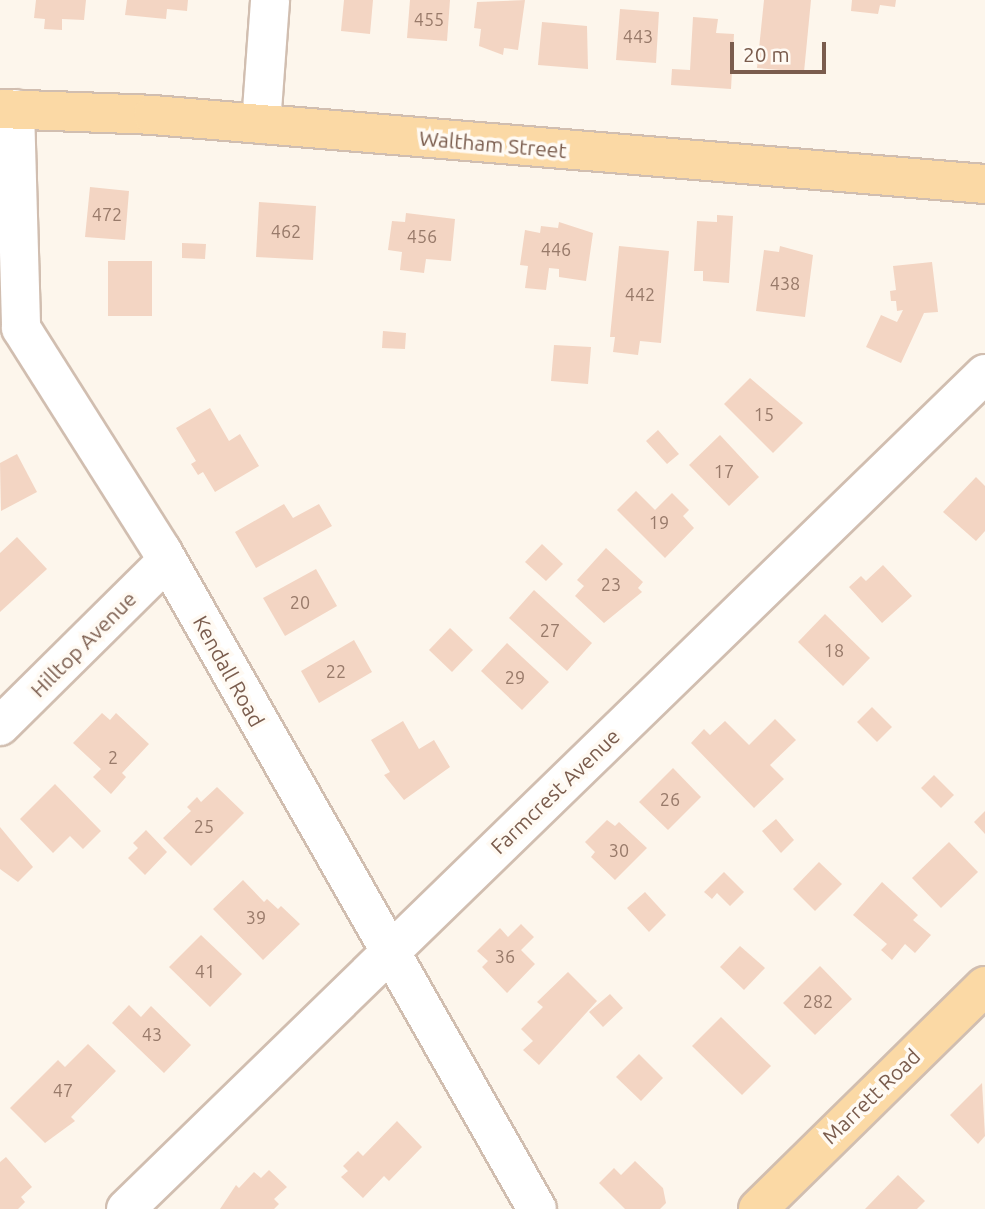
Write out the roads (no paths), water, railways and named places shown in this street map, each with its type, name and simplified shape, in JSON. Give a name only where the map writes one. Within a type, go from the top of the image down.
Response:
[{"type":"main road","name":"Waltham Street","points":[[8,109],[261,124],[985,184]]},
{"type":"main road","name":"Marrett Road","points":[[758,1209],[985,986]]},
{"type":"street","points":[[261,124],[270,0]]},
{"type":"street","name":"Kendall Road","points":[[8,109],[21,328],[167,561],[388,953],[537,1209]]},
{"type":"street","name":"Farmcrest Avenue","points":[[126,1209],[985,373]]},
{"type":"street","name":"Hilltop Avenue","points":[[0,726],[167,561]]}]
